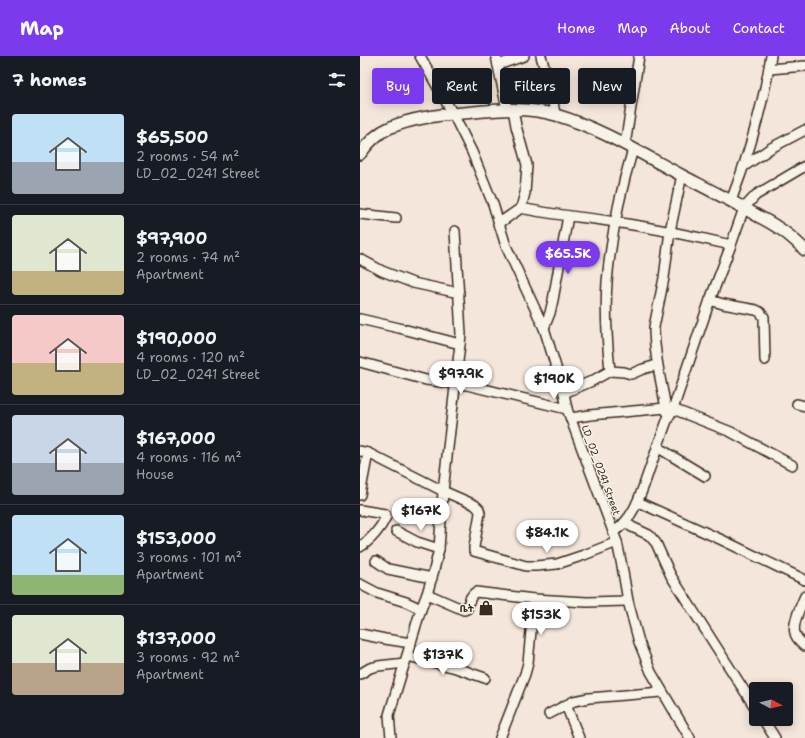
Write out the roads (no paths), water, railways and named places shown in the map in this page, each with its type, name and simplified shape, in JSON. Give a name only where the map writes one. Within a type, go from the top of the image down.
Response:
[{"type":"main road","points":[[360,154],[369,142],[388,128],[419,119],[453,114],[510,109],[530,110],[555,115],[585,125],[731,201],[778,227],[804,248]]},
{"type":"street","name":"LD_02_0241 Street","points":[[420,56],[453,114],[472,152],[493,204],[498,224],[509,253],[544,328],[564,393],[567,409],[617,542],[628,601],[639,642],[650,672],[690,738]]},
{"type":"street","points":[[498,224],[521,208],[528,164],[510,109],[497,60],[524,56]]},
{"type":"street","points":[[541,56],[552,94],[555,115]]},
{"type":"street","points":[[610,371],[607,326],[607,281],[615,222],[624,181],[629,147],[639,56]]},
{"type":"street","points":[[731,201],[759,115],[771,56]]},
{"type":"street","points":[[769,69],[805,66]]},
{"type":"street","points":[[743,168],[771,148],[805,130]]},
{"type":"street","points":[[613,532],[619,529],[625,522],[638,502],[668,418],[670,408],[744,208],[756,195],[805,166]]},
{"type":"street","points":[[670,408],[658,365],[654,327],[664,278],[670,231],[682,175]]},
{"type":"street","points":[[521,208],[543,213],[670,231],[731,245]]},
{"type":"street","points":[[360,214],[396,218]]},
{"type":"street","points":[[544,328],[553,300],[568,216]]},
{"type":"street","points":[[391,738],[389,715],[432,578],[439,549],[443,491],[461,334],[455,231]]},
{"type":"street","points":[[360,259],[382,271],[413,283],[459,293]]},
{"type":"street","points":[[710,300],[760,312],[764,317],[765,360]]},
{"type":"street","points":[[360,319],[460,344]]},
{"type":"street","points":[[360,362],[426,380],[467,385],[567,409]]},
{"type":"street","points":[[564,393],[592,381],[610,371],[631,374],[642,369],[658,365]]},
{"type":"street","points":[[571,418],[670,408],[731,432],[792,465]]},
{"type":"street","points":[[658,447],[705,476]]},
{"type":"street","points":[[360,495],[364,452],[443,491],[475,504],[480,513],[474,551],[526,566],[536,566],[557,564],[617,542]]},
{"type":"street","points":[[638,502],[805,580]]},
{"type":"street","points":[[360,510],[385,514],[386,517],[378,530],[360,547]]},
{"type":"street","points":[[625,522],[649,535],[656,543],[671,576],[749,698]]},
{"type":"street","points":[[396,531],[417,542],[439,549]]},
{"type":"street","points":[[376,561],[388,569],[432,578]]},
{"type":"street","points":[[360,584],[377,593],[406,602],[422,609]]},
{"type":"street","points":[[427,594],[464,610],[467,609],[473,593],[476,592],[534,599],[587,602],[628,601]]},
{"type":"street","points":[[805,596],[795,624],[794,632],[796,638],[805,646]]},
{"type":"street","points":[[500,738],[528,663],[534,599]]},
{"type":"street","points":[[360,634],[411,643]]},
{"type":"street","points":[[360,674],[370,668],[406,659],[456,668],[485,678]]},
{"type":"street","points":[[549,714],[574,701],[589,698],[662,692]]},
{"type":"street","points":[[566,705],[579,738]]},
{"type":"street","points":[[767,726],[775,738]]},
{"type":"place","name":"ቤት","points":[[486,608]]}]
